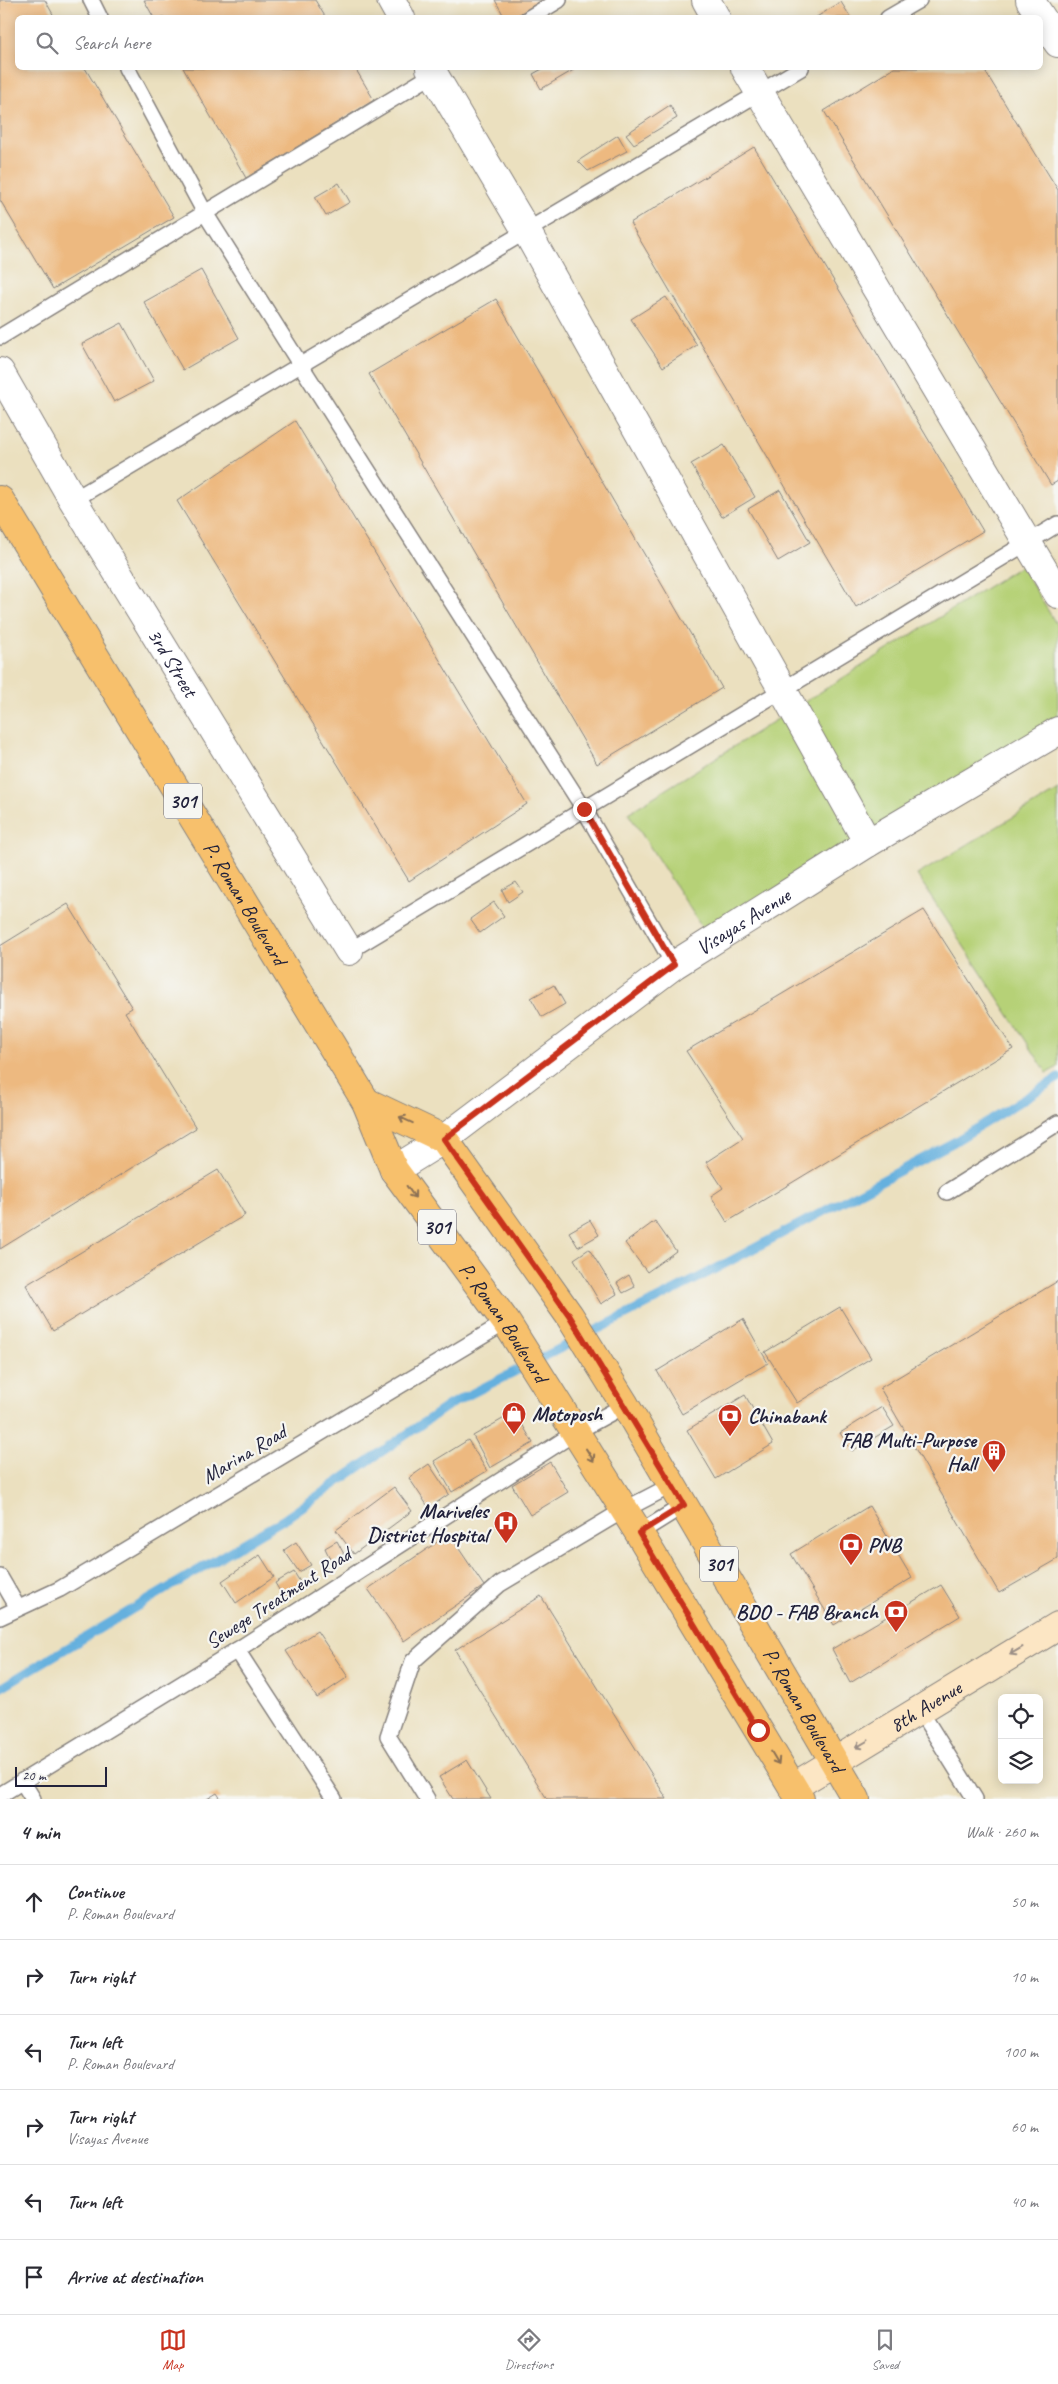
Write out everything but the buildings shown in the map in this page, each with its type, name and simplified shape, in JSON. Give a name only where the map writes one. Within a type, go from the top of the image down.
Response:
[{"type":"main road","name":"P. Roman Boulevard","points":[[0,500],[366,1102],[394,1170],[506,1322],[519,1346],[576,1432],[639,1533],[796,1793]]},
{"type":"main road","name":"P. Roman Boulevard","points":[[366,1102],[444,1139],[569,1315],[625,1405],[856,1799]]},
{"type":"street","points":[[391,0],[399,15]]},
{"type":"street","points":[[706,0],[714,15]]},
{"type":"street","points":[[1030,0],[1040,15]]},
{"type":"street","points":[[1043,20],[1058,44]]},
{"type":"street","points":[[436,70],[868,843]]},
{"type":"street","points":[[746,70],[1058,594]]},
{"type":"street","name":"3rd Street","points":[[2,379],[73,500],[349,950]]},
{"type":"street","name":"Visayas Avenue","points":[[394,1170],[444,1139],[674,965],[868,843],[1058,731]]},
{"type":"street","name":"8th Avenue","points":[[796,1793],[834,1760],[1058,1626]]},
{"type":"lane","points":[[91,0],[98,15]]},
{"type":"lane","points":[[534,15],[559,0]]},
{"type":"lane","points":[[893,15],[919,0]]},
{"type":"lane","points":[[128,70],[205,212],[584,809],[674,965]]},
{"type":"lane","points":[[0,337],[436,70]]},
{"type":"lane","points":[[73,500],[300,364],[527,232],[759,91],[797,70]]},
{"type":"lane","points":[[349,950],[1058,524]]},
{"type":"lane","points":[[947,1192],[1058,1123]]},
{"type":"lane","name":"Marina Road","points":[[0,1617],[60,1589],[506,1322]]},
{"type":"lane","name":"Sewege Treatment Road","points":[[0,1795],[237,1650],[576,1432],[625,1405]]},
{"type":"lane","points":[[427,1799],[388,1736],[413,1660],[500,1584],[624,1510],[678,1495]]},
{"type":"lane","points":[[639,1533],[678,1495]]},
{"type":"lane","points":[[0,1578],[18,1608]]},
{"type":"lane","points":[[237,1650],[334,1799]]},
{"type":"lane","points":[[919,1709],[975,1799]]},
{"type":"lane","points":[[22,1781],[33,1799]]},
{"type":"green space","points":[[1021,566],[1058,627],[1058,718],[706,933],[628,813]]},
{"type":"green space","points":[[1058,790],[1058,1067],[1047,1073],[917,875]]},
{"type":"waterway","points":[[0,1688],[286,1518],[449,1405],[687,1284],[954,1142],[1058,1078]]},
{"type":"place","name":"Motoposh","points":[[514,1435]]},
{"type":"place","name":"Chinabank","points":[[730,1437]]},
{"type":"place","name":"FAB Multi-Purpose Hall","points":[[994,1473]]},
{"type":"place","name":"Mariveles District Hospital","points":[[506,1544]]},
{"type":"place","name":"PNB","points":[[851,1566]]},
{"type":"place","name":"BDO - FAB Branch","points":[[896,1633]]},
{"type":"route","points":[[584,809],[674,965],[444,1139],[569,1315],[684,1505],[639,1533],[758,1730]]}]
